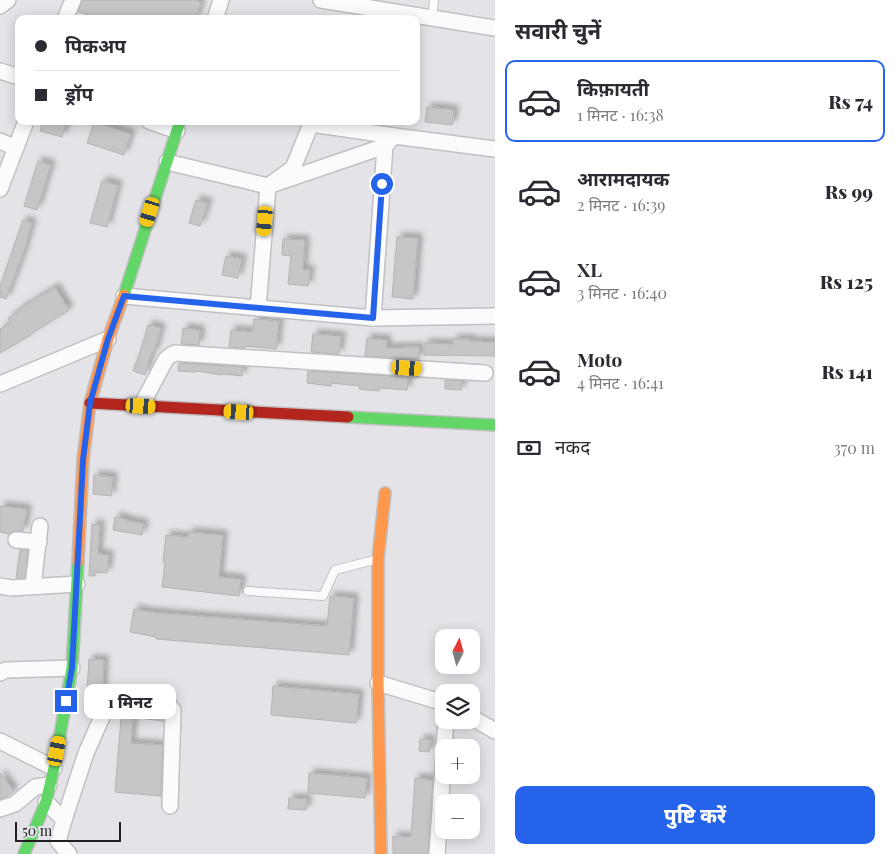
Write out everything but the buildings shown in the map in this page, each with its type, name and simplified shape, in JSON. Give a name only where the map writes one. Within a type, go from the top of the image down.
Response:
[{"type":"street","points":[[0,6],[8,0]]},
{"type":"street","points":[[67,15],[73,0]]},
{"type":"street","points":[[216,15],[221,0]]},
{"type":"street","points":[[321,0],[414,15]]},
{"type":"street","points":[[420,16],[495,28]]},
{"type":"street","points":[[0,71],[15,77]]},
{"type":"street","points":[[0,189],[25,125]]},
{"type":"street","points":[[258,308],[268,186],[293,168],[310,125]]},
{"type":"street","points":[[315,125],[390,141],[495,149]]},
{"type":"street","points":[[24,854],[46,802],[72,668],[83,460],[90,403],[108,339],[124,296],[178,126]]},
{"type":"street","points":[[0,141],[16,148]]},
{"type":"street","points":[[166,162],[268,186],[390,141]]},
{"type":"street","points":[[373,318],[390,141]]},
{"type":"street","points":[[124,296],[373,318],[495,316]]},
{"type":"street","points":[[0,384],[108,339]]},
{"type":"street","points":[[141,406],[166,359],[175,353],[485,373]]},
{"type":"street","points":[[90,403],[495,426]]},
{"type":"street","points":[[381,854],[378,559],[385,493]]},
{"type":"street","points":[[33,586],[40,526]]},
{"type":"street","points":[[16,540],[39,542]]},
{"type":"street","points":[[0,586],[11,588],[77,584]]},
{"type":"street","points":[[0,673],[6,670],[72,668]]},
{"type":"street","points":[[378,682],[435,700]]},
{"type":"street","points":[[69,854],[58,841],[64,820],[86,754],[106,708],[113,702],[158,701],[168,704],[173,710],[170,806]]},
{"type":"street","points":[[480,722],[495,731]]},
{"type":"street","points":[[0,741],[54,768]]},
{"type":"street","points":[[436,854],[442,784]]},
{"type":"street","points":[[0,809],[15,804],[35,787],[49,785]]},
{"type":"street","points":[[46,802],[64,820]]},
{"type":"lane","points":[[432,18],[434,0]]},
{"type":"lane","points":[[248,591],[323,596],[335,570],[378,559]]},
{"type":"traffic: fast","points":[[124,295],[179,125]]},
{"type":"traffic: fast","points":[[348,417],[495,425]]},
{"type":"traffic: fast","points":[[24,854],[46,802],[54,768],[72,668],[78,562]]},
{"type":"traffic: slow","points":[[78,562],[83,460],[90,403],[108,339],[124,295]]},
{"type":"traffic: slow","points":[[381,854],[378,559],[385,493]]},
{"type":"traffic: jam","points":[[90,403],[348,417]]},
{"type":"route","points":[[66,701],[72,668],[83,460],[90,403],[108,339],[124,296],[373,318],[382,184]]}]
